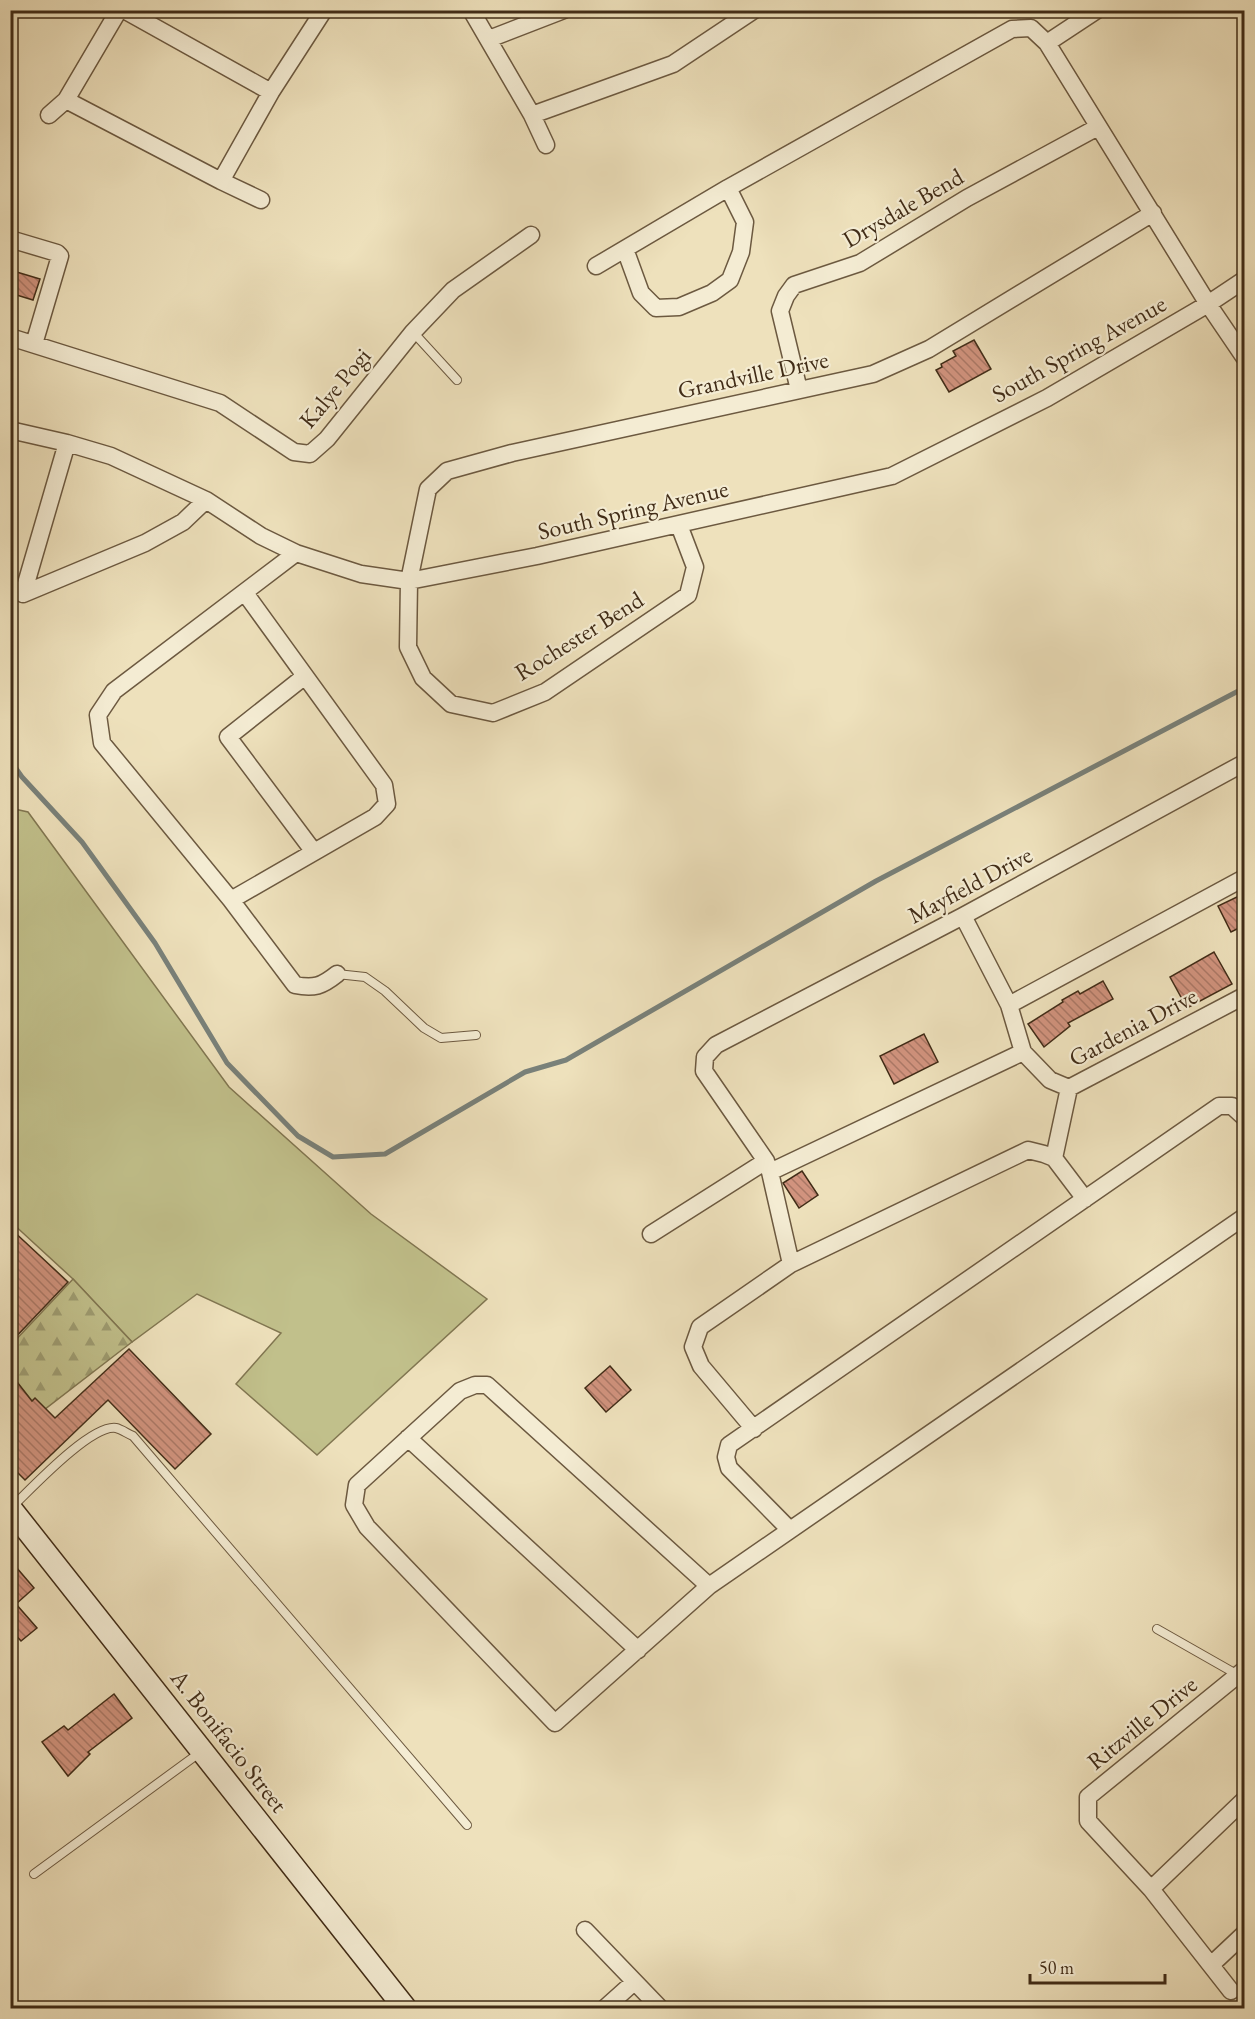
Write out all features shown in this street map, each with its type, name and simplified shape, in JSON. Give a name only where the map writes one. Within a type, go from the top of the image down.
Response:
[{"type":"main road","name":"A. Bonifacio Street","points":[[11,1508],[405,2008]]},
{"type":"street","points":[[49,115],[66,100],[121,10],[271,93]]},
{"type":"street","points":[[221,181],[271,93],[324,10]]},
{"type":"street","points":[[471,10],[532,115],[546,145]]},
{"type":"street","points":[[489,39],[564,10]]},
{"type":"street","points":[[532,115],[673,64],[754,10]]},
{"type":"street","points":[[1047,43],[1091,12]]},
{"type":"street","points":[[596,266],[728,188],[1012,29],[1031,28],[1047,43],[1208,304],[1245,357]]},
{"type":"street","points":[[66,100],[261,200]]},
{"type":"street","name":"Drysdale Bend","points":[[799,390],[780,311],[786,296],[794,285],[860,263],[967,198],[1098,127]]},
{"type":"street","points":[[625,249],[641,293],[656,308],[679,307],[712,293],[730,280],[741,252],[745,222],[728,188]]},
{"type":"street","name":"Grandville Drive","points":[[409,581],[428,489],[447,471],[512,453],[873,374],[929,349],[1153,213]]},
{"type":"street","name":"Kalye Pogi","points":[[10,337],[220,403],[294,452],[310,454],[327,439],[412,332],[453,290],[531,235]]},
{"type":"street","points":[[10,239],[57,253],[60,256],[34,344]]},
{"type":"street","name":"South Spring Avenue","points":[[10,430],[111,456],[206,500],[261,536],[297,553],[361,574],[409,581],[537,556],[892,476],[1047,398],[1245,280]]},
{"type":"street","points":[[67,443],[24,594],[145,543],[183,522],[206,500]]},
{"type":"street","name":"Rochester Bend","points":[[409,581],[408,647],[423,678],[451,704],[493,713],[545,692],[688,595],[695,567],[678,525]]},
{"type":"street","points":[[297,553],[114,691],[98,715],[102,743],[231,900],[295,985],[310,988],[326,983],[338,974]]},
{"type":"street","points":[[231,900],[375,818],[387,804],[384,785],[245,593]]},
{"type":"street","points":[[304,676],[228,737],[314,852]]},
{"type":"street","name":"Mayfield Drive","points":[[768,1167],[704,1071],[705,1057],[716,1045],[963,916],[1245,764]]},
{"type":"street","points":[[1009,1005],[1245,878]]},
{"type":"street","name":"Gardenia Drive","points":[[963,916],[1009,1005],[1023,1052],[1050,1080],[1070,1088],[1245,996]]},
{"type":"street","points":[[651,1234],[768,1167],[1023,1052]]},
{"type":"street","points":[[1054,1158],[1070,1088]]},
{"type":"street","points":[[790,1530],[729,1468],[726,1457],[729,1445],[1220,1106],[1232,1106],[1245,1117]]},
{"type":"street","points":[[754,1429],[701,1366],[693,1347],[700,1328],[791,1264],[1028,1150],[1054,1158],[1085,1199]]},
{"type":"street","points":[[768,1167],[791,1264]]},
{"type":"street","points":[[709,1586],[488,1385],[475,1385],[460,1391],[357,1485],[354,1505],[367,1527],[555,1723],[709,1586],[1245,1217]]},
{"type":"street","points":[[408,1438],[639,1650]]},
{"type":"street","name":"Ritzville Drive","points":[[1151,1889],[1088,1821],[1088,1797],[1242,1673]]},
{"type":"street","points":[[1231,1991],[1151,1889],[1245,1800]]},
{"type":"street","points":[[585,1930],[660,2008]]},
{"type":"street","points":[[1211,1965],[1245,1934]]},
{"type":"street","points":[[604,2008],[634,1982]]},
{"type":"lane","points":[[412,332],[457,380]]},
{"type":"lane","points":[[338,974],[365,977],[385,991],[424,1028],[441,1038],[476,1035]]},
{"type":"lane","points":[[11,1508],[81,1443],[97,1432],[115,1428],[133,1436],[467,1825]]},
{"type":"lane","points":[[1157,1629],[1242,1673]]},
{"type":"lane","points":[[34,1874],[202,1751]]},
{"type":"green space","points":[[10,808],[28,812],[229,1087],[371,1214],[487,1299],[317,1455],[236,1384],[281,1333],[197,1294],[132,1342],[73,1279],[11,1222]]},
{"type":"green space","points":[[73,1279],[132,1342],[36,1416],[11,1371],[10,1346]]},
{"type":"building","points":[[10,270],[40,279],[33,300],[10,293]]},
{"type":"building","points":[[974,340],[991,369],[949,392],[936,370],[942,367],[941,364],[956,356],[953,351]]},
{"type":"building","points":[[1239,896],[1245,907],[1245,925],[1231,932],[1218,906]]},
{"type":"building","points":[[1214,952],[1232,984],[1187,1008],[1170,977]]},
{"type":"building","points":[[1103,981],[1113,999],[1068,1023],[1070,1026],[1044,1047],[1028,1024],[1063,1002],[1062,1000],[1078,991],[1080,994]]},
{"type":"building","points":[[924,1034],[938,1062],[894,1084],[880,1056]]},
{"type":"building","points":[[802,1171],[818,1195],[799,1208],[783,1183]]},
{"type":"building","points":[[10,1228],[68,1282],[10,1343]]},
{"type":"building","points":[[129,1349],[211,1434],[175,1469],[108,1400],[25,1480],[10,1465],[10,1373],[32,1401],[35,1398],[55,1418]]},
{"type":"building","points":[[610,1366],[631,1390],[606,1412],[585,1388]]},
{"type":"building","points":[[10,1560],[34,1588],[16,1604],[37,1628],[21,1641],[10,1629]]},
{"type":"building","points":[[114,1694],[132,1718],[88,1752],[90,1754],[68,1776],[42,1742],[64,1726],[68,1730]]},
{"type":"waterway","points":[[10,760],[22,777],[82,842],[155,943],[227,1063],[298,1136],[333,1157],[385,1154],[525,1072],[566,1060],[876,881],[1244,688]]}]
